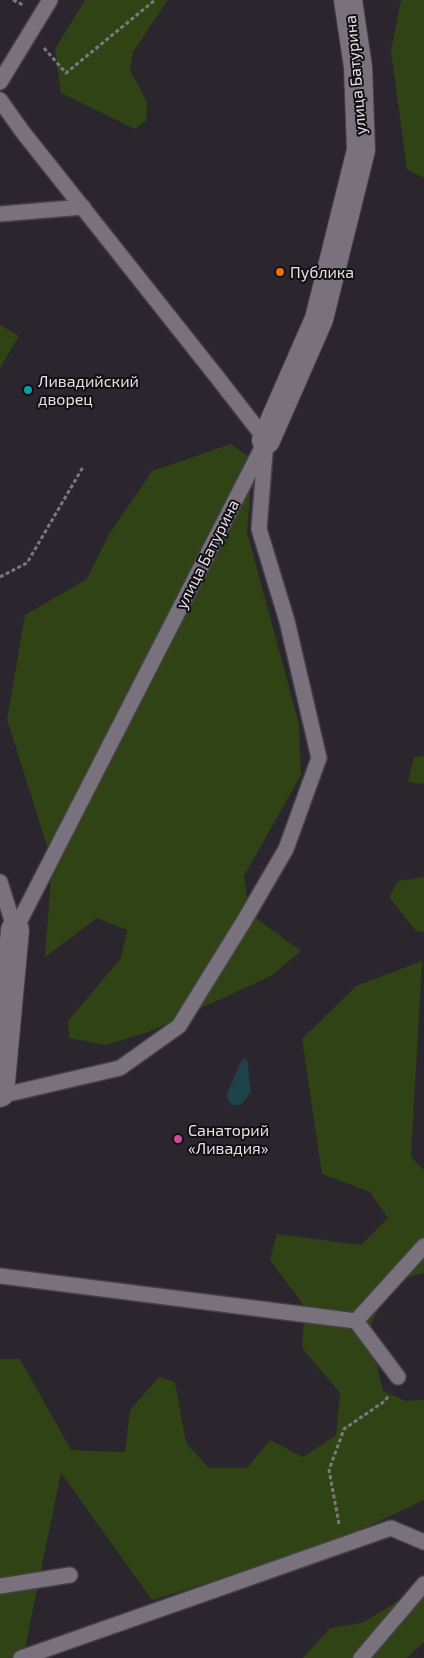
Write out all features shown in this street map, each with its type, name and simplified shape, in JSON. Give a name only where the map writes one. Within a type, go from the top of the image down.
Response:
[{"type":"street","name":"улица Батурина","points":[[266,440],[319,319],[361,150],[358,67],[348,0]]},
{"type":"street","name":"улица Батурина","points":[[0,1094],[8,932]]},
{"type":"lane","points":[[0,82],[50,0]]},
{"type":"lane","points":[[0,100],[22,131],[266,440],[259,529],[287,621],[319,758],[286,849],[179,1026],[120,1068],[0,1094]]},
{"type":"lane","points":[[0,214],[83,207]]},
{"type":"lane","name":"улица Батурина","points":[[8,932],[266,440]]},
{"type":"lane","points":[[0,882],[8,932]]},
{"type":"lane","points":[[356,1321],[424,1246]]},
{"type":"lane","points":[[0,1276],[356,1321],[398,1377]]},
{"type":"lane","points":[[21,1658],[391,1528],[424,1542]]},
{"type":"lane","points":[[0,1586],[70,1575]]},
{"type":"lane","points":[[361,1658],[424,1584]]},
{"type":"path","points":[[44,48],[66,73],[155,0]]},
{"type":"path","points":[[0,577],[27,563],[84,466]]},
{"type":"path","points":[[343,1545],[329,1470],[344,1429],[385,1402],[398,1377]]},
{"type":"green space","points":[[85,0],[168,0],[133,52],[130,70],[147,102],[146,121],[135,129],[61,93],[55,49]]},
{"type":"green space","points":[[401,0],[424,0],[424,178],[407,169],[391,51]]},
{"type":"green space","points":[[0,325],[19,336],[0,368]]},
{"type":"green space","points":[[231,444],[253,460],[247,532],[299,724],[301,775],[244,876],[249,913],[301,951],[271,976],[151,1031],[106,1045],[69,1038],[68,1021],[121,958],[127,930],[97,918],[45,957],[52,862],[7,719],[25,615],[87,579],[108,536],[152,471]]},
{"type":"green space","points":[[424,756],[424,784],[408,782],[414,757]]},
{"type":"green space","points":[[424,877],[424,932],[416,931],[389,897],[398,881]]},
{"type":"green space","points":[[422,961],[411,1157],[424,1170],[424,1273],[404,1278],[379,1306],[369,1331],[383,1391],[406,1401],[424,1400],[424,1500],[367,1527],[310,1550],[152,1600],[61,1473],[23,1658],[0,1658],[0,1359],[20,1359],[71,1450],[125,1452],[130,1410],[159,1377],[175,1382],[186,1443],[209,1468],[247,1468],[270,1440],[303,1457],[336,1435],[340,1393],[302,1348],[305,1307],[270,1260],[277,1234],[361,1245],[388,1218],[370,1192],[322,1174],[302,1039],[356,986]]},
{"type":"green space","points":[[424,1585],[424,1642],[407,1658],[303,1658],[330,1628],[362,1623]]},
{"type":"water","points":[[242,1059],[247,1059],[251,1092],[241,1105],[232,1105],[226,1096]]},
{"type":"place","name":"Публика","points":[[280,272]]},
{"type":"place","name":"Ливадийский дворец","points":[[28,390]]},
{"type":"place","name":"Санаторий «Ливадия»","points":[[178,1139]]}]
